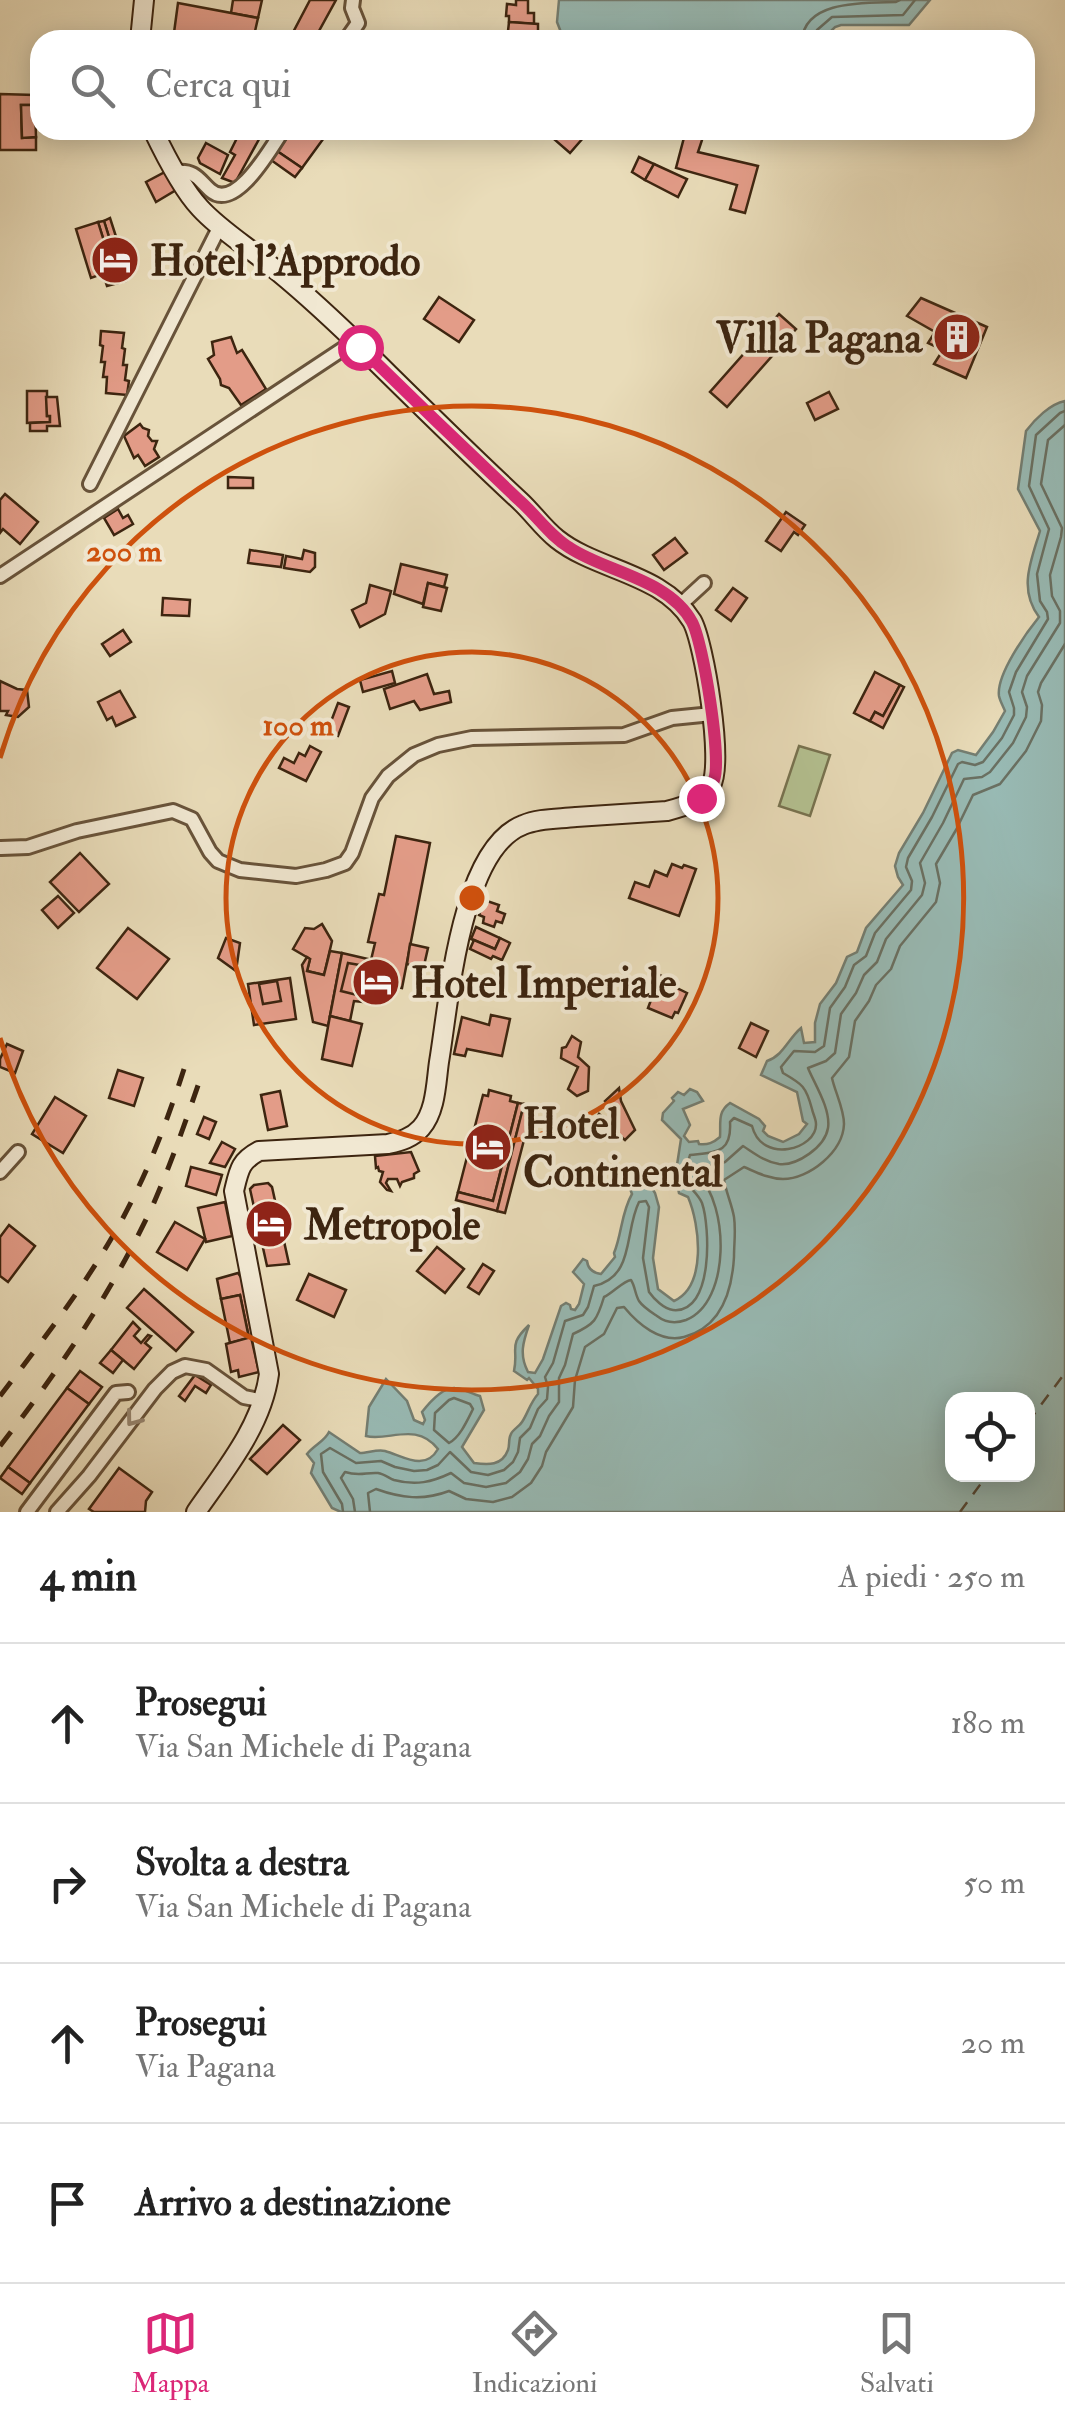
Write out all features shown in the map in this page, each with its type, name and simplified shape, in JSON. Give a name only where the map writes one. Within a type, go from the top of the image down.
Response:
[{"type":"main road","points":[[141,30],[144,0]]},
{"type":"main road","points":[[158,140],[200,208],[276,269],[355,341],[527,507],[552,536],[587,558],[627,572],[671,597],[692,622],[716,745],[714,781],[701,798],[684,807],[520,825],[488,857],[469,897],[432,1106],[421,1128],[408,1139],[388,1144],[259,1151],[246,1158],[234,1190],[269,1374],[264,1400],[234,1457],[196,1512]]},
{"type":"street","points":[[353,0],[358,23],[353,30]]},
{"type":"street","points":[[177,172],[196,174],[214,195],[225,197],[247,180],[276,140]]},
{"type":"street","points":[[90,484],[220,226]]},
{"type":"street","points":[[0,576],[355,341]]},
{"type":"street","points":[[679,606],[704,583]]},
{"type":"street","points":[[2,848],[28,847],[77,831],[173,810],[192,819],[210,852],[233,868],[296,876],[311,874],[344,863],[372,798],[388,776],[414,755],[438,745],[472,738],[624,735],[672,718],[712,714]]},
{"type":"street","points":[[0,1172],[18,1152]]},
{"type":"street","points":[[57,1512],[172,1372],[185,1366],[206,1370],[244,1397],[264,1400]]},
{"type":"street","points":[[27,1512],[116,1393],[128,1392]]},
{"type":"green space","points":[[799,746],[830,755],[810,816],[779,806]]},
{"type":"water","points":[[559,0],[930,0],[909,25],[841,25],[832,30],[560,30]]},
{"type":"water","points":[[1065,401],[1065,1512],[341,1512],[332,1508],[311,1473],[314,1463],[307,1454],[329,1432],[360,1453],[382,1451],[420,1461],[433,1456],[438,1449],[421,1436],[411,1434],[366,1436],[369,1407],[386,1379],[407,1401],[414,1420],[423,1424],[422,1412],[450,1388],[480,1396],[484,1410],[462,1447],[474,1463],[489,1464],[502,1459],[512,1432],[538,1394],[529,1378],[514,1371],[518,1338],[529,1325],[523,1354],[528,1372],[535,1373],[561,1306],[566,1303],[575,1310],[579,1304],[584,1284],[573,1272],[583,1259],[601,1274],[615,1257],[632,1194],[629,1186],[636,1178],[650,1185],[659,1207],[653,1258],[658,1289],[674,1301],[685,1293],[696,1269],[698,1238],[688,1197],[679,1193],[670,1175],[677,1165],[681,1139],[662,1120],[678,1092],[684,1095],[690,1089],[703,1101],[683,1109],[690,1125],[684,1136],[689,1142],[708,1144],[720,1137],[721,1114],[730,1103],[759,1119],[768,1136],[783,1142],[799,1134],[807,1124],[797,1092],[761,1075],[767,1061],[801,1028],[804,1043],[815,1042],[820,1004],[836,983],[847,957],[857,952],[866,928],[903,885],[895,866],[899,853],[952,753],[958,750],[976,755],[993,732],[1005,711],[999,696],[1002,677],[1039,617],[1028,585],[1040,531],[1018,489],[1026,431],[1043,413]]},
{"type":"building","points":[[233,0],[262,0],[258,18],[231,13]]},
{"type":"building","points":[[310,0],[336,0],[320,30],[294,30]]},
{"type":"building","points":[[516,0],[528,0],[528,13],[534,13],[534,24],[509,22],[507,4],[516,5]]},
{"type":"building","points":[[178,3],[258,18],[255,30],[174,30]]},
{"type":"building","points":[[509,22],[538,24],[538,30],[508,30]]},
{"type":"building","points":[[0,94],[30,95],[30,105],[21,105],[22,138],[36,140],[36,150],[0,150]]},
{"type":"building","points":[[21,105],[30,105],[30,137],[22,138]]},
{"type":"building","points":[[236,140],[259,140],[235,183],[222,178],[235,155],[230,152]]},
{"type":"building","points":[[285,140],[322,140],[302,168],[277,151]]},
{"type":"building","points":[[555,140],[581,140],[570,153]]},
{"type":"building","points":[[683,140],[702,140],[698,152],[758,166],[745,213],[730,209],[737,185],[676,168]]},
{"type":"building","points":[[206,143],[228,155],[220,174],[200,163],[198,158]]},
{"type":"building","points":[[277,151],[302,168],[295,177],[271,160]]},
{"type":"building","points":[[639,157],[654,164],[645,180],[632,172]]},
{"type":"building","points":[[654,164],[687,179],[678,197],[645,180]]},
{"type":"building","points":[[165,172],[176,190],[156,202],[146,182]]},
{"type":"building","points":[[110,218],[129,277],[107,286],[103,274],[119,269],[104,221]]},
{"type":"building","points":[[104,221],[119,269],[113,270],[98,222]]},
{"type":"building","points":[[98,222],[113,270],[91,278],[76,229]]},
{"type":"building","points":[[439,297],[474,320],[459,342],[424,319]]},
{"type":"building","name":"Villa Pagana","points":[[921,298],[987,327],[966,378],[934,364],[943,350],[928,343],[935,332],[907,316]]},
{"type":"building","points":[[779,314],[796,329],[727,407],[710,392]]},
{"type":"building","points":[[101,331],[124,333],[127,395],[106,393]]},
{"type":"building","points":[[231,337],[237,353],[242,350],[266,389],[241,405],[229,388],[221,385],[208,359],[214,355],[212,342]]},
{"type":"building","points":[[27,391],[47,391],[50,422],[27,423]]},
{"type":"building","points":[[829,392],[838,409],[815,420],[807,403]]},
{"type":"building","points":[[46,397],[57,397],[60,426],[30,431],[30,423],[50,422]]},
{"type":"building","points":[[140,424],[149,430],[152,441],[157,441],[154,449],[159,457],[145,466],[138,455],[134,458],[124,436]]},
{"type":"building","points":[[228,477],[253,478],[253,488],[228,488]]},
{"type":"building","points":[[5,494],[38,522],[20,544],[3,529],[0,533],[0,500]]},
{"type":"building","points":[[118,509],[133,524],[114,535],[104,518]]},
{"type":"building","points":[[786,512],[805,525],[798,535],[794,532],[781,551],[766,541]]},
{"type":"building","points":[[675,538],[687,553],[664,570],[653,555]]},
{"type":"building","points":[[250,550],[283,555],[281,567],[248,563]]},
{"type":"building","points":[[304,550],[315,553],[315,567],[310,572],[284,568],[286,556],[302,559]]},
{"type":"building","points":[[401,564],[447,575],[444,587],[428,583],[423,604],[394,594]]},
{"type":"building","points":[[428,583],[447,588],[441,611],[423,607]]},
{"type":"building","points":[[370,585],[391,591],[385,614],[360,627],[352,610],[366,603]]},
{"type":"building","points":[[733,588],[747,598],[731,621],[716,610]]},
{"type":"building","points":[[163,598],[190,600],[189,616],[162,615]]},
{"type":"building","points":[[123,630],[131,642],[110,656],[102,644]]},
{"type":"building","points":[[392,671],[395,683],[363,692],[360,680]]},
{"type":"building","points":[[875,672],[900,685],[883,716],[875,712],[870,721],[854,713]]},
{"type":"building","points":[[427,674],[434,694],[449,691],[451,702],[420,710],[414,701],[390,709],[384,689]]},
{"type":"building","points":[[0,681],[27,690],[29,707],[18,717],[0,711]]},
{"type":"building","points":[[900,685],[904,687],[883,728],[870,721],[875,712],[883,716]]},
{"type":"building","points":[[120,691],[135,717],[116,726],[112,717],[107,720],[98,702]]},
{"type":"building","points":[[338,703],[349,707],[338,736],[327,732]]},
{"type":"building","points":[[310,746],[321,752],[306,781],[279,768],[284,758],[294,763],[299,753],[305,756]]},
{"type":"building","points":[[396,836],[430,843],[402,988],[384,985],[388,964],[371,960],[375,943],[368,942],[379,894],[384,895]]},
{"type":"building","points":[[80,853],[109,884],[79,912],[50,882]]},
{"type":"building","points":[[672,864],[696,869],[679,916],[629,898],[635,882],[649,887],[655,871],[667,876]]},
{"type":"building","points":[[58,896],[74,913],[58,928],[42,910]]},
{"type":"building","points":[[484,900],[499,905],[497,911],[505,914],[502,923],[496,921],[494,927],[483,923],[484,917],[479,915]]},
{"type":"building","points":[[322,924],[332,941],[324,975],[307,971],[310,959],[293,949],[305,928],[314,929]]},
{"type":"building","points":[[476,927],[500,938],[495,949],[471,939]]},
{"type":"building","points":[[128,928],[169,959],[137,999],[97,968]]},
{"type":"building","points":[[226,938],[240,943],[236,971],[218,958]]},
{"type":"building","points":[[500,938],[510,943],[502,960],[470,949],[474,940],[495,949]]},
{"type":"building","points":[[410,944],[428,948],[423,970],[407,964]]},
{"type":"building","points":[[330,951],[342,953],[328,1026],[313,1022],[302,965],[307,957],[307,971],[324,975]]},
{"type":"building","points":[[342,953],[385,963],[379,993],[363,1002],[354,1001],[350,1021],[330,1016]]},
{"type":"building","points":[[348,963],[377,968],[373,988],[361,996],[341,991]]},
{"type":"building","points":[[658,974],[687,993],[672,1018],[648,1008],[654,992],[650,990]]},
{"type":"building","points":[[290,978],[296,1019],[254,1025],[248,984]]},
{"type":"building","points":[[277,981],[281,1001],[263,1004],[259,984]]},
{"type":"building","points":[[491,1015],[510,1019],[502,1056],[467,1049],[465,1056],[454,1054],[462,1017],[489,1025]]},
{"type":"building","points":[[330,1016],[362,1024],[352,1066],[322,1059]]},
{"type":"building","points":[[751,1023],[768,1031],[756,1057],[739,1048]]},
{"type":"building","points":[[572,1036],[581,1042],[578,1057],[589,1067],[588,1091],[577,1096],[568,1089],[578,1067],[561,1058],[562,1048]]},
{"type":"building","points":[[7,1044],[23,1051],[15,1073],[0,1067]]},
{"type":"building","points":[[118,1070],[143,1078],[134,1106],[109,1098]]},
{"type":"building","points":[[619,1088],[635,1130],[625,1140],[597,1117],[599,1114],[607,1121],[614,1112],[605,1101]]},
{"type":"building","name":"Hotel Continental","points":[[489,1090],[511,1096],[510,1101],[518,1103],[493,1201],[458,1192],[483,1095],[488,1096]]},
{"type":"building","points":[[280,1091],[287,1126],[268,1130],[261,1095]]},
{"type":"building","points":[[55,1097],[86,1116],[63,1153],[32,1134]]},
{"type":"building","points":[[518,1103],[524,1104],[497,1211],[456,1200],[458,1192],[493,1201]]},
{"type":"building","points":[[524,1104],[525,1112],[531,1113],[505,1213],[497,1211]]},
{"type":"building","points":[[204,1117],[216,1122],[209,1139],[197,1134]]},
{"type":"building","points":[[222,1142],[235,1149],[225,1167],[210,1163]]},
{"type":"building","points":[[411,1152],[419,1171],[400,1186],[397,1179],[388,1179],[391,1191],[387,1190],[380,1182],[383,1172],[376,1168],[375,1156]]},
{"type":"building","points":[[191,1167],[222,1175],[216,1195],[186,1186]]},
{"type":"building","name":"Metropole","points":[[268,1183],[289,1264],[267,1266],[250,1189]]},
{"type":"building","points":[[225,1202],[232,1236],[206,1242],[198,1208]]},
{"type":"building","points":[[175,1222],[205,1239],[187,1270],[157,1252]]},
{"type":"building","points":[[9,1225],[35,1246],[8,1282],[0,1276],[0,1237]]},
{"type":"building","points":[[437,1247],[464,1269],[445,1293],[417,1271]]},
{"type":"building","points":[[483,1264],[494,1271],[479,1294],[468,1287]]},
{"type":"building","points":[[238,1273],[243,1280],[255,1337],[249,1338],[240,1295],[221,1299],[217,1279]]},
{"type":"building","points":[[309,1274],[346,1290],[334,1317],[297,1300]]},
{"type":"building","points":[[144,1289],[193,1332],[176,1351],[127,1308]]},
{"type":"building","points":[[240,1295],[249,1338],[230,1343],[221,1299]]},
{"type":"building","points":[[133,1322],[140,1329],[134,1336],[141,1343],[151,1336],[145,1343],[151,1348],[134,1369],[111,1350]]},
{"type":"building","points":[[251,1337],[259,1372],[239,1377],[238,1370],[231,1372],[226,1344]]},
{"type":"building","points":[[111,1350],[123,1360],[113,1373],[100,1363]]},
{"type":"building","points":[[80,1371],[102,1387],[89,1404],[67,1388]]},
{"type":"building","points":[[195,1375],[211,1385],[206,1393],[195,1386],[185,1401],[179,1396]]},
{"type":"building","points":[[67,1388],[89,1404],[30,1483],[8,1467]]},
{"type":"building","points":[[283,1425],[300,1440],[267,1474],[250,1459]]},
{"type":"building","points":[[8,1467],[30,1483],[22,1494],[0,1478]]},
{"type":"building","points":[[119,1468],[152,1492],[145,1512],[89,1509]]},
{"type":"ferry route","points":[[1035,1413],[1065,1373]]},
{"type":"ferry route","points":[[960,1512],[982,1482]]},
{"type":"railway","points":[[0,1396],[72,1299],[123,1219],[152,1156],[184,1069]]},
{"type":"railway","points":[[0,1446],[63,1360],[120,1270],[159,1190],[203,1071]]},
{"type":"place","name":"Hotel l'Approdo","points":[[115,260]]},
{"type":"place","name":"Villa Pagana","points":[[957,337]]},
{"type":"place","name":"Hotel Imperiale","points":[[376,982]]},
{"type":"place","name":"Hotel Continental","points":[[488,1147]]},
{"type":"place","name":"Metropole","points":[[269,1224]]},
{"type":"route","points":[[360,347],[527,507],[552,536],[587,558],[627,572],[671,597],[692,622],[716,745],[714,781],[701,798]]}]
